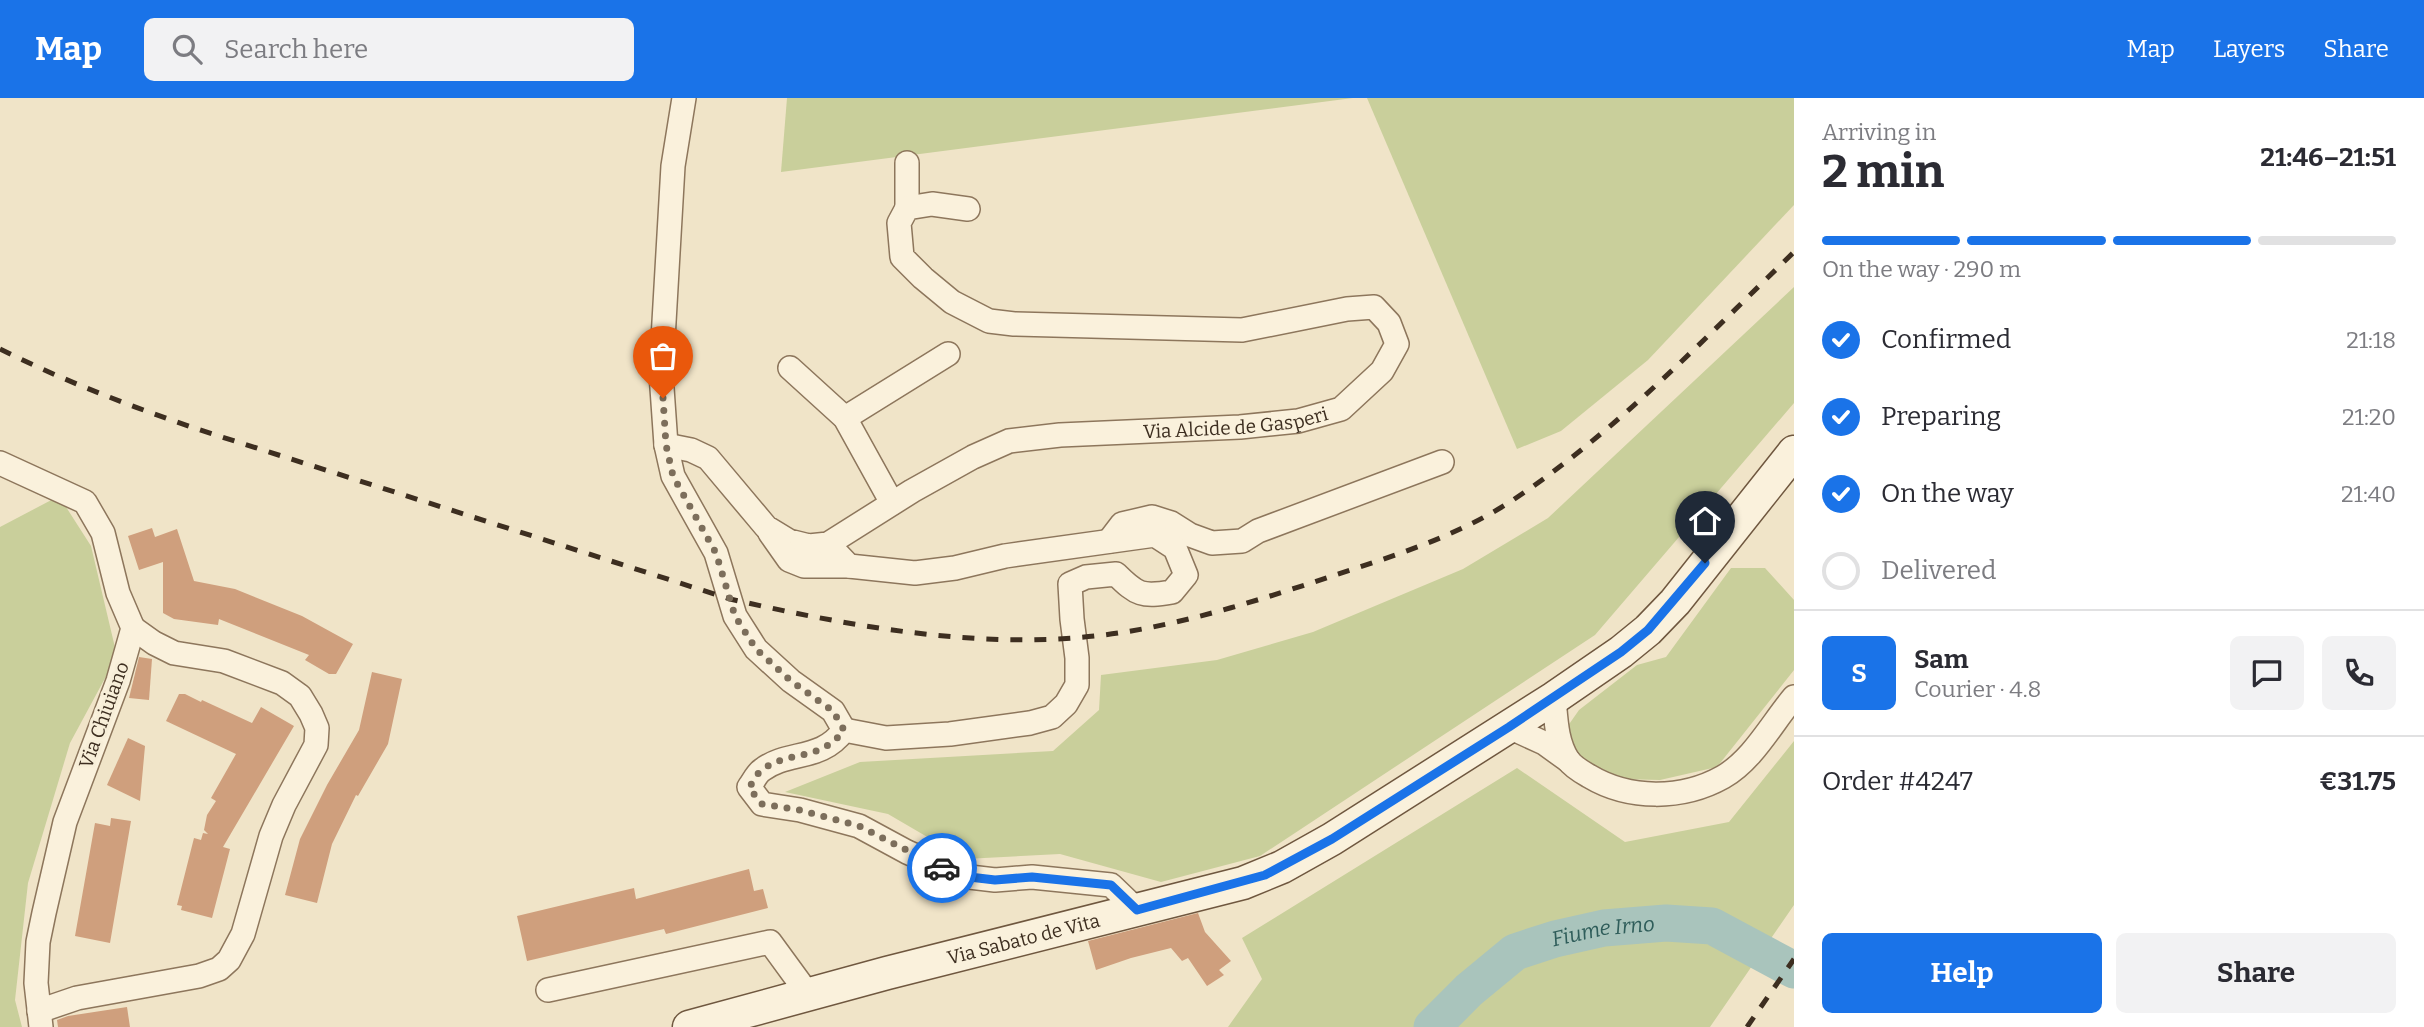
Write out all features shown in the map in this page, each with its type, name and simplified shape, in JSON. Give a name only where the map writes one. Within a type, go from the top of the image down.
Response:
[{"type":"street","points":[[666,445],[691,450],[708,458],[766,527],[789,560],[804,566],[849,566],[915,573],[955,568],[1005,556],[1155,535],[1175,548],[1185,575],[1172,592],[1150,596],[1131,589],[1116,573],[1086,577],[1070,584],[1077,685],[1066,704],[1052,717],[1031,723],[937,735],[886,738],[844,730],[833,711],[791,681],[756,649],[735,616],[716,553],[673,476],[666,445],[661,374],[665,295],[673,166],[684,98]]},
{"type":"street","points":[[907,163],[907,208],[932,204],[968,209]]},
{"type":"street","name":"Via Alcide de Gasperi","points":[[828,544],[972,457],[1009,441],[1060,435],[1240,427],[1297,421],[1341,409],[1382,371],[1397,344],[1389,323],[1374,307],[1347,309],[1242,330],[1014,324],[989,321],[952,302],[902,257],[899,223],[907,208]]},
{"type":"street","points":[[845,418],[948,354]]},
{"type":"street","points":[[790,368],[845,418],[892,503]]},
{"type":"street","name":"Via Sabato de Vita","points":[[689,1027],[1243,883],[1282,867],[1332,839],[1509,727],[1621,652],[1648,630],[1675,602],[1794,452]]},
{"type":"street","points":[[1109,541],[1122,524],[1152,517],[1212,543],[1242,541],[1258,531],[1443,462]]},
{"type":"street","points":[[0,463],[85,502],[103,533],[118,593],[133,628],[174,653],[224,661],[282,683],[300,696],[317,728],[316,745],[271,835],[243,934],[229,960],[219,969],[199,976],[77,998],[40,1019]]},
{"type":"street","points":[[766,527],[789,541],[810,546],[828,544],[849,566]]},
{"type":"street","name":"Via Chiuiano","points":[[40,1019],[36,983],[38,942],[65,822],[118,681],[133,628]]},
{"type":"street","points":[[1509,727],[1544,743],[1601,783],[1622,791],[1655,794],[1689,790],[1724,776],[1740,764],[1794,697]]},
{"type":"street","points":[[1554,698],[1556,731],[1569,761]]},
{"type":"street","points":[[844,730],[835,743],[761,770],[749,788],[762,804],[800,810],[859,826],[907,852],[961,876],[995,880],[1032,877],[1111,885],[1137,910]]},
{"type":"street","points":[[548,990],[770,942],[808,994]]},
{"type":"green space","points":[[787,98],[1353,98],[781,172]]},
{"type":"green space","points":[[1367,98],[1794,98],[1794,205],[1648,360],[1561,431],[1517,449]]},
{"type":"green space","points":[[1794,287],[1794,403],[1595,635],[1260,856],[1161,882],[1060,854],[965,859],[888,814],[785,792],[860,762],[1053,751],[1099,710],[1101,675],[1217,660],[1313,632],[1463,569],[1548,518]]},
{"type":"green space","points":[[59,496],[91,546],[117,656],[70,743],[28,883],[15,1000],[22,1027],[0,1027],[0,527]]},
{"type":"green space","points":[[1731,568],[1765,568],[1794,600],[1794,670],[1717,767],[1660,780],[1620,779],[1581,758],[1565,730],[1579,710],[1637,665],[1666,657]]},
{"type":"green space","points":[[1794,741],[1794,905],[1710,1027],[1228,1027],[1262,979],[1242,938],[1517,768],[1625,842],[1729,822]]},
{"type":"building","points":[[152,528],[155,537],[177,529],[194,581],[235,589],[302,616],[353,644],[336,674],[329,674],[305,660],[309,655],[219,619],[218,625],[174,619],[163,613],[163,562],[139,570],[128,536]]},
{"type":"building","points":[[139,657],[152,659],[149,700],[129,698]]},
{"type":"building","points":[[372,672],[402,679],[388,744],[358,796],[356,795],[332,844],[317,903],[285,895],[300,839],[359,730]]},
{"type":"building","points":[[179,694],[201,702],[202,700],[252,723],[261,707],[294,726],[223,847],[230,849],[212,918],[181,910],[182,906],[177,905],[194,838],[201,840],[203,833],[208,834],[204,830],[207,815],[216,801],[211,798],[236,754],[166,721]]},
{"type":"building","points":[[128,738],[145,746],[140,801],[107,785]]},
{"type":"building","points":[[111,818],[131,821],[110,943],[75,936],[95,823],[110,826]]},
{"type":"building","points":[[749,869],[754,891],[763,889],[768,908],[666,934],[664,929],[527,961],[517,916],[634,888],[636,899]]},
{"type":"building","points":[[1198,913],[1205,932],[1231,961],[1219,970],[1224,975],[1207,986],[1188,958],[1182,961],[1171,948],[1096,970],[1088,941]]},
{"type":"building","points":[[127,1007],[130,1027],[58,1027],[57,1020],[68,1016]]},
{"type":"waterway","name":"Fiume Irno","points":[[1432,1027],[1469,990],[1515,952],[1555,939],[1604,928],[1666,923],[1712,926],[1794,970]]},
{"type":"railway","points":[[0,349],[97,392],[197,429],[730,599],[877,628],[927,634],[1026,640],[1076,638],[1151,627],[1256,600],[1402,553],[1448,535],[1492,513],[1551,473],[1624,414],[1794,252]]},
{"type":"railway","points":[[1747,1027],[1794,959]]},
{"type":"way so far","points":[[663,398],[666,445],[673,476],[716,553],[735,616],[756,649],[791,681],[833,711],[844,730],[835,743],[814,753],[781,761],[761,770],[749,788],[762,804],[800,810],[859,826],[942,868]]},
{"type":"route","points":[[942,868],[961,876],[995,880],[1032,877],[1111,885],[1137,910],[1265,875],[1332,839],[1554,698],[1621,652],[1648,630],[1675,602],[1705,563]]}]
